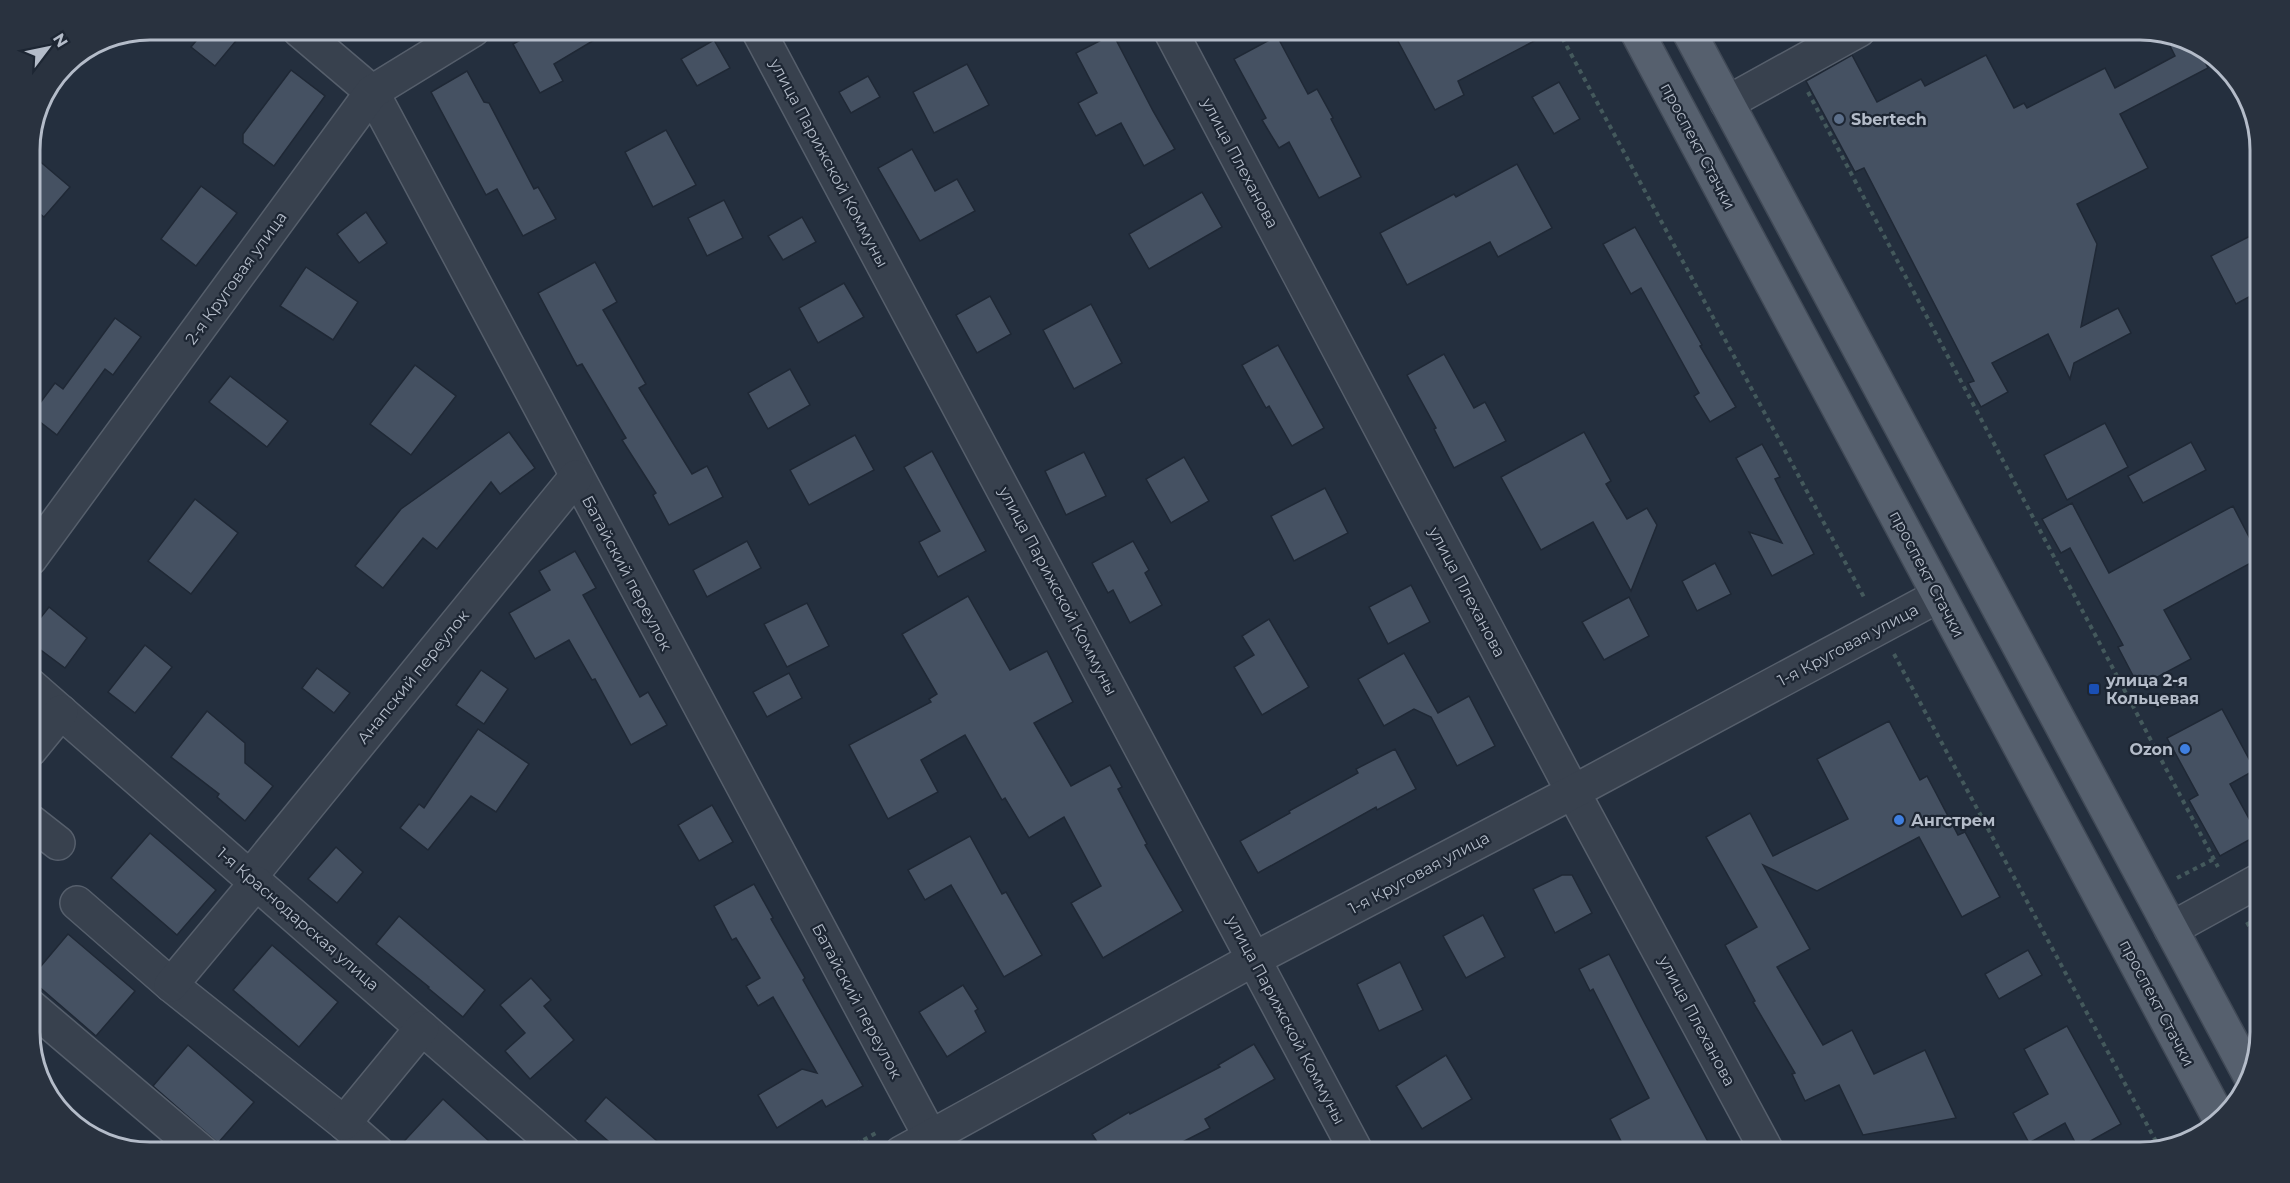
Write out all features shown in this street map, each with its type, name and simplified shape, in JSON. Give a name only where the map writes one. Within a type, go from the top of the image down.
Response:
[{"type":"main road","name":"проспект Стачки","points":[[1641,40],[2216,1111]]},
{"type":"main road","points":[[1693,40],[2244,1065]]},
{"type":"street","name":"Батайский переулок","points":[[311,40],[372,92],[930,1136]]},
{"type":"street","name":"2-я Круговая улица","points":[[41,544],[372,92],[457,40]]},
{"type":"street","name":"улица Парижской Коммуны","points":[[763,40],[1351,1142]]},
{"type":"street","name":"улица Плеханова","points":[[1175,40],[1573,792],[1762,1142]]},
{"type":"street","points":[[1727,103],[1840,40]]},
{"type":"street","name":"Анапский переулок","points":[[171,986],[253,880],[576,477]]},
{"type":"street","name":"1-я Круговая улица","points":[[920,1142],[1254,958],[1573,792],[1938,596]]},
{"type":"street","name":"1-я Краснодарская улица","points":[[41,695],[552,1142]]},
{"type":"street","points":[[41,737],[61,712]]},
{"type":"street","points":[[41,830],[58,843]]},
{"type":"street","points":[[2171,929],[2247,888]]},
{"type":"street","points":[[77,903],[171,986],[366,1142]]},
{"type":"street","points":[[41,1015],[190,1142]]},
{"type":"street","points":[[344,1123],[422,1028]]},
{"type":"path","points":[[1563,40],[2156,1142]]},
{"type":"path","points":[[1794,65],[2247,888]]},
{"type":"building","points":[[197,40],[237,40],[215,66],[191,47]]},
{"type":"building","points":[[520,40],[594,40],[554,64],[563,81],[540,93],[513,44]]},
{"type":"building","points":[[714,40],[730,68],[697,86],[681,59]]},
{"type":"building","points":[[1101,40],[1116,40],[1175,149],[1144,166],[1121,123],[1096,136],[1078,103],[1097,93],[1076,53]]},
{"type":"building","points":[[1270,40],[1279,40],[1308,94],[1317,89],[1361,177],[1319,198],[1289,142],[1279,148],[1262,120],[1266,118],[1234,59]]},
{"type":"building","points":[[1397,40],[1536,40],[1458,81],[1464,95],[1435,110]]},
{"type":"building","points":[[2169,45],[2201,59],[2208,68],[2120,114],[2148,168],[2077,204],[2097,244],[2081,327],[2118,308],[2131,333],[2074,363],[2070,379],[2048,334],[1992,363],[2008,392],[1981,407],[1968,383],[1974,381],[1864,168],[1855,172],[1806,81],[1852,55],[1877,102],[1921,79],[1925,86],[1986,55],[2014,108],[2024,103],[2027,108],[2105,68],[2115,88],[2175,56]]},
{"type":"building","points":[[967,64],[989,105],[934,133],[913,92]]},
{"type":"building","points":[[291,70],[325,96],[274,166],[243,143],[243,134]]},
{"type":"building","points":[[467,71],[484,102],[489,103],[534,189],[538,187],[556,219],[523,236],[497,189],[486,195],[431,92]]},
{"type":"building","points":[[868,76],[880,97],[851,113],[839,92]]},
{"type":"building","points":[[1559,82],[1580,119],[1554,134],[1532,97]]},
{"type":"building","points":[[666,130],[696,185],[653,207],[625,152]]},
{"type":"building","points":[[912,149],[935,191],[957,179],[975,211],[920,241],[878,168]]},
{"type":"building","points":[[41,162],[70,187],[44,217],[41,215]]},
{"type":"building","points":[[1517,164],[1552,228],[1498,257],[1490,242],[1407,285],[1380,233],[1454,194],[1456,197]]},
{"type":"building","points":[[201,186],[237,213],[196,266],[161,239]]},
{"type":"building","points":[[1202,192],[1222,227],[1149,269],[1129,234]]},
{"type":"building","points":[[724,200],[743,238],[707,256],[688,218]]},
{"type":"building","points":[[366,212],[387,243],[359,263],[337,234]]},
{"type":"building","points":[[802,217],[816,242],[783,260],[768,236]]},
{"type":"building","points":[[1635,227],[1736,407],[1710,422],[1694,396],[1699,393],[1641,288],[1631,294],[1603,244]]},
{"type":"building","points":[[2249,237],[2249,297],[2236,304],[2211,256]]},
{"type":"building","points":[[595,262],[617,302],[603,310],[646,384],[639,388],[692,474],[707,466],[723,497],[669,525],[653,495],[656,493],[622,440],[626,438],[582,364],[577,366],[538,293]]},
{"type":"building","points":[[306,267],[358,302],[333,340],[280,306]]},
{"type":"building","points":[[844,283],[864,317],[818,343],[799,308]]},
{"type":"building","points":[[990,296],[1011,334],[977,353],[956,315]]},
{"type":"building","points":[[1091,304],[1122,363],[1074,389],[1043,330]]},
{"type":"building","points":[[115,318],[141,337],[113,375],[105,369],[57,435],[41,423],[41,402],[55,383],[63,389]]},
{"type":"building","points":[[1278,345],[1324,428],[1292,446],[1269,406],[1266,408],[1242,365]]},
{"type":"building","points":[[1444,354],[1474,408],[1485,402],[1506,441],[1454,468],[1434,429],[1436,428],[1407,375]]},
{"type":"building","points":[[415,365],[456,396],[411,455],[370,424]]},
{"type":"building","points":[[790,369],[810,405],[768,429],[748,393]]},
{"type":"building","points":[[230,376],[288,421],[267,447],[209,402]]},
{"type":"building","points":[[2105,423],[2128,467],[2067,500],[2044,455]]},
{"type":"building","points":[[509,432],[535,468],[500,494],[491,482],[437,549],[423,538],[383,588],[355,566],[401,509]]},
{"type":"building","points":[[1584,432],[1611,481],[1606,484],[1627,519],[1647,508],[1657,525],[1631,591],[1593,522],[1541,550],[1501,477]]},
{"type":"building","points":[[855,435],[874,470],[809,505],[790,470]]},
{"type":"building","points":[[2191,442],[2206,470],[2143,503],[2128,476]]},
{"type":"building","points":[[1762,444],[1780,477],[1775,479],[1814,554],[1772,576],[1749,532],[1782,543],[1736,458]]},
{"type":"building","points":[[932,451],[986,551],[938,577],[919,542],[940,531],[904,467]]},
{"type":"building","points":[[1084,452],[1106,496],[1066,515],[1045,471]]},
{"type":"building","points":[[1184,457],[1209,501],[1171,523],[1146,479]]},
{"type":"building","points":[[1325,488],[1348,533],[1294,561],[1271,516]]},
{"type":"building","points":[[195,499],[238,533],[191,594],[148,561]]},
{"type":"building","points":[[2072,503],[2109,573],[2233,506],[2249,538],[2249,564],[2164,610],[2191,659],[2139,687],[2118,647],[2123,645],[2070,548],[2061,553],[2042,519]]},
{"type":"building","points":[[747,541],[761,568],[707,597],[693,570]]},
{"type":"building","points":[[1133,541],[1149,570],[1145,573],[1162,605],[1130,623],[1113,590],[1108,593],[1092,563]]},
{"type":"building","points":[[575,551],[596,588],[583,595],[640,697],[648,692],[667,725],[631,745],[595,679],[592,680],[569,640],[535,659],[509,613],[550,590],[539,571]]},
{"type":"building","points":[[1715,563],[1731,594],[1697,611],[1682,581]]},
{"type":"building","points":[[1411,585],[1430,622],[1388,644],[1369,607]]},
{"type":"building","points":[[968,596],[1010,670],[1047,651],[1073,702],[1034,723],[1071,786],[1110,765],[1122,787],[1118,789],[1147,844],[1145,845],[1183,911],[1103,958],[1071,903],[1101,886],[1064,817],[1029,838],[1005,798],[1002,800],[965,735],[921,760],[938,792],[888,819],[849,745],[931,702],[929,699],[937,694],[902,634]]},
{"type":"building","points":[[1629,597],[1649,636],[1604,660],[1582,622]]},
{"type":"building","points":[[807,603],[829,646],[787,667],[764,624]]},
{"type":"building","points":[[49,607],[87,638],[65,668],[41,650],[41,617]]},
{"type":"building","points":[[1269,619],[1309,687],[1262,715],[1234,667],[1254,655],[1242,636]]},
{"type":"building","points":[[145,645],[172,667],[135,713],[108,692]]},
{"type":"building","points":[[1404,653],[1438,713],[1469,696],[1495,746],[1457,766],[1431,717],[1414,709],[1384,726],[1358,679]]},
{"type":"building","points":[[317,668],[350,693],[334,713],[302,688]]},
{"type":"building","points":[[481,670],[508,689],[484,724],[456,705]]},
{"type":"building","points":[[789,673],[802,698],[767,717],[753,692]]},
{"type":"building","points":[[2222,709],[2250,760],[2250,773],[2230,784],[2250,820],[2250,840],[2220,856],[2189,800],[2198,795],[2167,738]]},
{"type":"building","points":[[207,711],[245,743],[245,763],[273,786],[245,821],[217,797],[219,794],[171,757]]},
{"type":"building","points":[[1889,721],[1920,780],[1927,776],[1958,835],[1965,832],[2000,897],[1962,917],[1919,837],[1817,891],[1763,865],[1810,949],[1777,967],[1823,1045],[1852,1030],[1874,1074],[1925,1050],[1956,1118],[1863,1135],[1839,1085],[1805,1101],[1792,1074],[1795,1073],[1753,1002],[1755,1001],[1725,945],[1757,927],[1706,837],[1750,813],[1773,856],[1848,819],[1817,759]]},
{"type":"building","points":[[478,729],[529,764],[496,812],[471,796],[428,850],[400,828],[419,804],[424,808]]},
{"type":"building","points":[[1395,749],[1416,789],[1377,810],[1376,807],[1258,873],[1240,841],[1358,773],[1356,769]]},
{"type":"building","points":[[712,805],[733,842],[699,861],[678,825]]},
{"type":"building","points":[[150,833],[216,890],[177,935],[111,878]]},
{"type":"building","points":[[970,836],[1002,894],[1006,892],[1042,955],[1004,977],[951,885],[925,900],[908,870]]},
{"type":"building","points":[[336,847],[363,872],[337,903],[308,879]]},
{"type":"building","points":[[1562,875],[1572,875],[1592,913],[1555,933],[1533,889]]},
{"type":"building","points":[[754,884],[805,978],[803,980],[863,1086],[826,1107],[822,1100],[777,1128],[758,1095],[802,1069],[817,1073],[773,997],[758,1006],[746,986],[760,978],[736,938],[732,940],[714,906]]},
{"type":"building","points":[[1483,915],[1505,957],[1466,978],[1443,936]]},
{"type":"building","points":[[399,916],[485,990],[463,1017],[376,944]]},
{"type":"building","points":[[68,934],[135,991],[96,1036],[41,988],[41,966]]},
{"type":"building","points":[[272,945],[338,1002],[299,1047],[233,990]]},
{"type":"building","points":[[2028,950],[2042,975],[1999,999],[1985,974]]},
{"type":"building","points":[[1609,954],[1708,1142],[1622,1142],[1610,1119],[1649,1098],[1593,989],[1590,991],[1579,969]]},
{"type":"building","points":[[1400,962],[1423,1010],[1379,1031],[1357,984]]},
{"type":"building","points":[[531,978],[551,1000],[544,1006],[574,1040],[530,1079],[505,1051],[525,1033],[500,1005]]},
{"type":"building","points":[[963,985],[978,1009],[975,1011],[986,1032],[947,1057],[919,1012]]},
{"type":"building","points":[[2067,1026],[2121,1124],[2089,1142],[2075,1142],[2065,1123],[2028,1142],[2013,1113],[2048,1094],[2024,1049]]},
{"type":"building","points":[[1254,1044],[1275,1079],[1205,1119],[1210,1128],[1183,1142],[1097,1142],[1092,1134],[1129,1112],[1130,1114],[1220,1067],[1218,1065]]},
{"type":"building","points":[[188,1045],[254,1102],[217,1142],[153,1086]]},
{"type":"building","points":[[1446,1055],[1472,1099],[1422,1129],[1396,1086]]},
{"type":"building","points":[[606,1097],[658,1142],[609,1142],[585,1121]]},
{"type":"building","points":[[443,1099],[490,1142],[403,1142]]},
{"type":"place","name":"Sbertech","points":[[1839,119]]},
{"type":"place","name":"улица 2-я Кольцевая","points":[[2094,689]]},
{"type":"place","name":"Ozon","points":[[2185,749]]},
{"type":"place","name":"Ангстрем","points":[[1899,820]]}]
